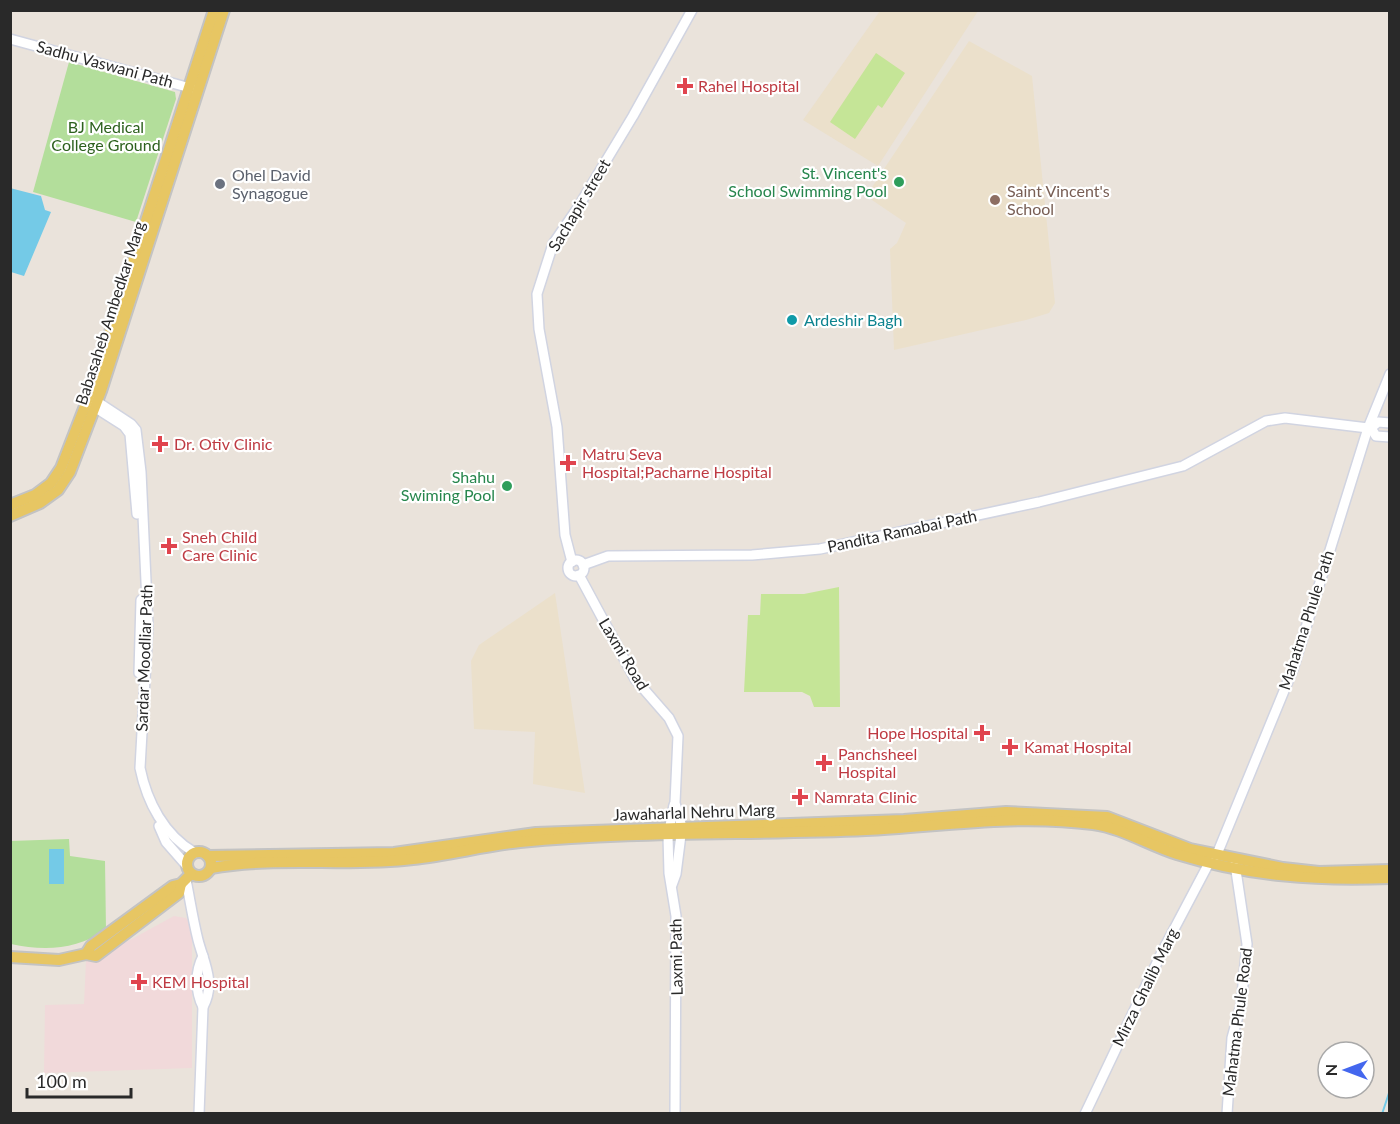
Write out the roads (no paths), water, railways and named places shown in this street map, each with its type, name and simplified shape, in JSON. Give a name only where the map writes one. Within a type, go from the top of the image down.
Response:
[{"type":"main road","points":[[193,91],[214,10]]},
{"type":"main road","points":[[193,91],[224,10]]},
{"type":"main road","name":"Babasaheb Ambedkar Marg","points":[[10,516],[40,503],[58,490],[70,472],[193,91]]},
{"type":"main road","name":"Babasaheb Ambedkar Marg","points":[[10,505],[35,495],[51,483],[61,468],[92,402]]},
{"type":"main road","name":"Jawaharlal Nehru Marg","points":[[195,853],[208,856],[394,853],[536,833],[905,828],[986,820],[1093,820],[1174,853],[1213,861],[1319,872],[1389,870]]},
{"type":"main road","name":"Jawaharlal Nehru Marg","points":[[186,876],[202,876],[211,868],[247,862],[395,861],[517,843],[668,831]]},
{"type":"main road","points":[[10,957],[59,960],[86,954],[91,946],[186,876],[189,857],[195,853]]},
{"type":"main road","points":[[208,856],[211,868]]},
{"type":"main road","name":"Jawaharlal Nehru Marg","points":[[1235,863],[1319,880],[1389,878]]},
{"type":"street","name":"Sachapir street","points":[[572,562],[565,535],[557,427],[539,329],[537,294],[553,244],[577,209],[633,116],[692,10]]},
{"type":"street","name":"Sadhu Vaswani Path","points":[[10,39],[193,91]]},
{"type":"street","name":"Sadhu Vaswani Path","points":[[10,44],[193,91]]},
{"type":"street","name":"Mahatma Phule Path","points":[[1213,861],[1293,669],[1368,428],[1389,374]]},
{"type":"street","name":"Sardar Moodliar Path","points":[[92,402],[131,424],[136,430],[141,472],[148,625],[140,768],[153,808],[186,876],[203,956],[198,966],[197,997],[203,1006],[199,1113]]},
{"type":"street","name":"Pandita Ramabai Path","points":[[583,565],[608,556],[752,555],[820,549],[1040,502],[1183,466],[1266,421],[1285,418],[1368,428]]},
{"type":"street","points":[[1389,423],[1377,422],[1371,428],[1376,436],[1389,437]]},
{"type":"street","points":[[578,561],[583,565],[584,570],[579,575],[574,576],[569,572],[572,562],[578,561]]},
{"type":"street","name":"Laxmi Road","points":[[579,575],[635,679],[669,718],[678,736],[675,803],[681,831]]},
{"type":"street","name":"Laxmi Path","points":[[675,803],[668,831],[669,873],[676,916],[675,1113]]},
{"type":"street","name":"Sardar Moodliar Path","points":[[164,831],[195,853]]},
{"type":"street","points":[[672,885],[681,831]]},
{"type":"street","name":"Mirza Ghalib Marg","points":[[1085,1113],[1162,952],[1213,861]]},
{"type":"street","name":"Mahatma Phule Road","points":[[1227,1113],[1232,1038],[1241,1005],[1246,935],[1235,863]]},
{"type":"water","points":[[10,188],[41,196],[45,210],[51,212],[24,276],[11,272]]},
{"type":"water","points":[[49,849],[64,849],[64,884],[49,884]]},
{"type":"waterway","points":[[1382,1114],[1390,1090]]},
{"type":"place","name":"Rahel Hospital","points":[[685,86]]},
{"type":"place","name":"St. Vincent's School Swimming Pool","points":[[899,182]]},
{"type":"place","name":"Ohel David Synagogue","points":[[220,184]]},
{"type":"place","name":"Saint Vincent's School","points":[[995,200]]},
{"type":"place","name":"Ardeshir Bagh","points":[[792,320]]},
{"type":"place","name":"Dr. Otiv Clinic","points":[[160,444]]},
{"type":"place","name":"Matru Seva Hospital;Pacharne Hospital","points":[[568,463]]},
{"type":"place","name":"Shahu Swiming Pool","points":[[507,486]]},
{"type":"place","name":"Sneh Child Care Clinic","points":[[169,546]]},
{"type":"place","name":"Hope Hospital","points":[[982,733]]},
{"type":"place","name":"Kamat Hospital","points":[[1010,747]]},
{"type":"place","name":"Panchsheel Hospital","points":[[824,763]]},
{"type":"place","name":"Namrata Clinic","points":[[800,797]]},
{"type":"place","name":"KEM Hospital","points":[[139,982]]},
{"type":"park label","name":"BJ Medical College Ground","points":[[106,136]]}]
